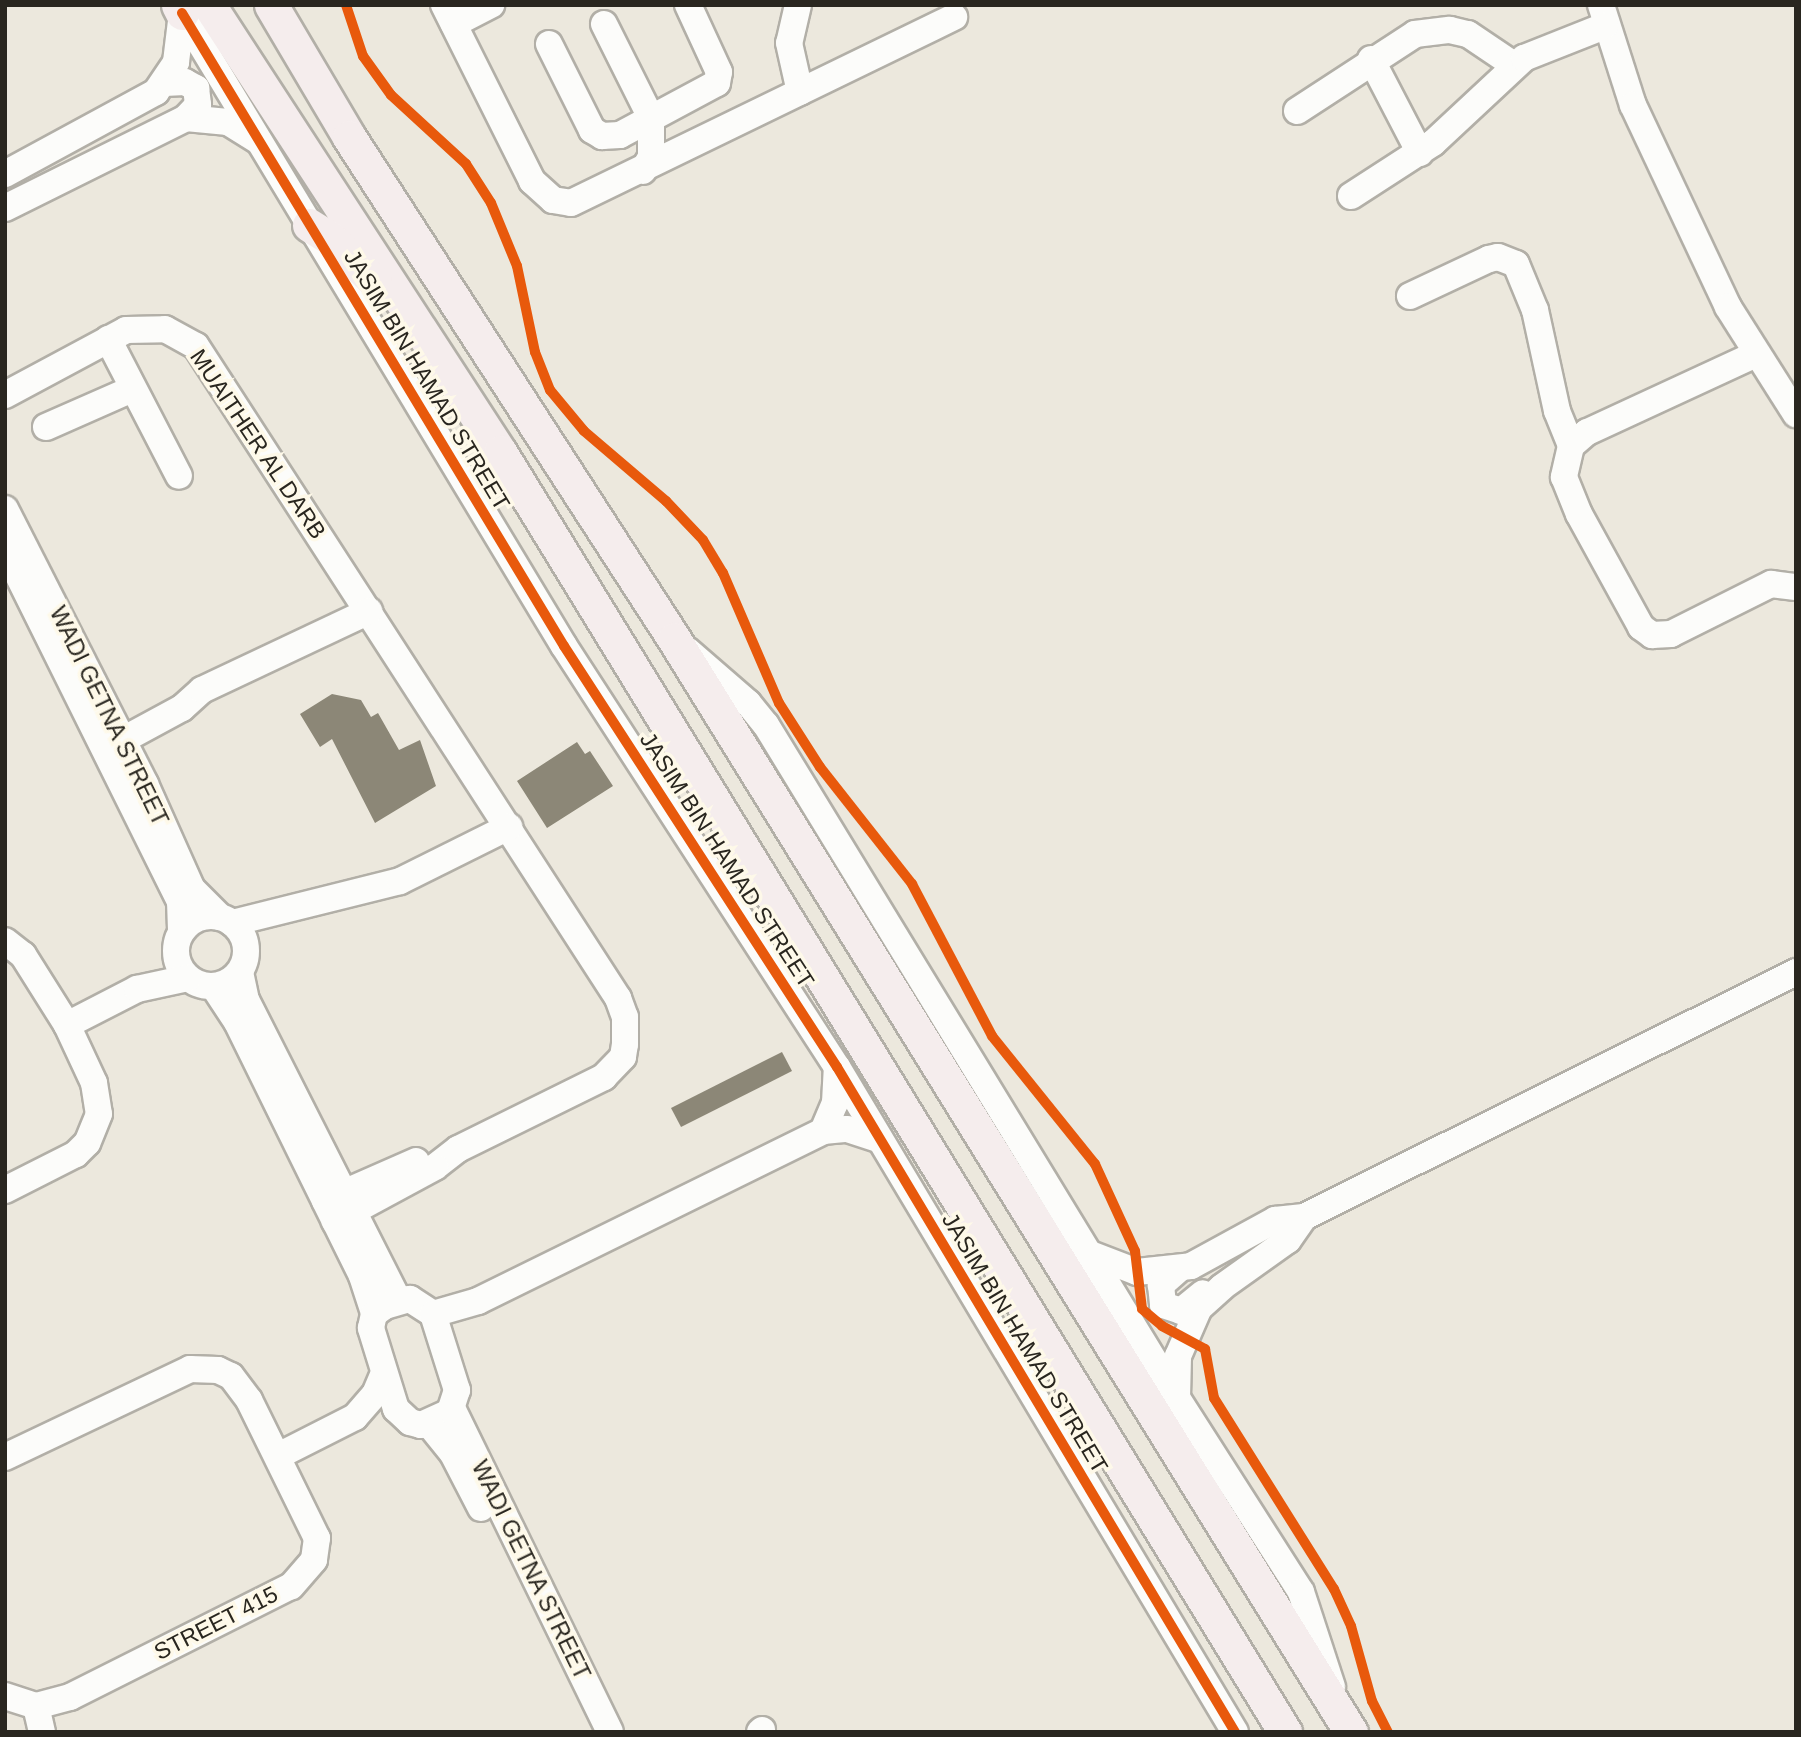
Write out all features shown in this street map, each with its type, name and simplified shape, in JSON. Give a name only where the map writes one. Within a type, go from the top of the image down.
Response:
[{"type":"main road","points":[[247,5],[270,36],[306,64]]},
{"type":"main road","points":[[271,5],[306,64],[674,639],[1345,1722]]},
{"type":"main road","name":"JASIM BIN HAMAD STREET","points":[[190,8],[410,309],[1285,1732]]},
{"type":"main road","points":[[309,225],[410,309]]},
{"type":"street","points":[[491,5],[449,15],[532,181],[545,195],[562,203],[581,202],[954,17]]},
{"type":"street","points":[[549,44],[592,130],[602,136],[620,135],[717,83],[719,72],[688,5]]},
{"type":"street","points":[[798,5],[789,43],[800,92]]},
{"type":"street","points":[[5,174],[142,101],[164,83],[176,62],[190,8]]},
{"type":"street","name":"JASIM BIN HAMAD STREET","points":[[190,8],[309,225],[564,646],[836,1067],[1235,1732]]},
{"type":"street","points":[[1351,196],[1420,153],[1514,65],[1603,16],[1633,105],[1754,355],[1796,414]]},
{"type":"street","points":[[604,24],[651,118],[652,148],[643,171]]},
{"type":"street","points":[[1297,111],[1371,59],[1415,34],[1450,30],[1484,42],[1514,65]]},
{"type":"street","points":[[1371,59],[1420,153]]},
{"type":"street","points":[[5,208],[186,118],[198,104],[196,88],[185,82],[164,83]]},
{"type":"street","points":[[186,118],[228,122],[263,143]]},
{"type":"street","points":[[1410,296],[1489,260],[1499,257],[1516,264],[1535,310],[1557,411],[1571,446]]},
{"type":"street","name":"MUAITHER AL DARB","points":[[5,395],[126,330],[165,329],[196,346],[618,999],[625,1017],[623,1057],[604,1077],[339,1206]]},
{"type":"street","points":[[108,339],[179,476]]},
{"type":"street","points":[[1754,355],[1587,432],[1571,446],[1563,466],[1572,501],[1641,627],[1652,635],[1671,634],[1777,582],[1796,587]]},
{"type":"street","points":[[46,427],[132,389]]},
{"type":"street","name":"WADI GETNA STREET","points":[[8,529],[110,736],[192,889],[226,920]]},
{"type":"street","points":[[110,736],[178,694],[202,690],[369,611]]},
{"type":"street","points":[[674,639],[727,682],[766,725],[1177,1398],[1301,1592],[1345,1722]]},
{"type":"street","name":"WADI GETNA STREET","points":[[110,736],[180,901],[181,932]]},
{"type":"street","points":[[182,968],[181,932],[202,917],[226,920],[285,912],[344,893],[400,881],[509,827]]},
{"type":"street","points":[[214,987],[243,962],[285,912]]},
{"type":"street","points":[[226,920],[243,936],[246,1000],[339,1206],[374,1314],[373,1338],[383,1375],[402,1417]]},
{"type":"street","points":[[5,941],[23,955],[67,1025],[98,1098],[95,1129],[76,1154],[5,1190]]},
{"type":"street","points":[[182,968],[214,987],[237,1022],[339,1206],[398,1300]]},
{"type":"street","points":[[67,1025],[182,968]]},
{"type":"street","points":[[1222,1287],[1205,1292],[1186,1310],[1171,1311],[1163,1305],[1160,1290],[1178,1270],[1275,1220],[1304,1217],[1796,972]]},
{"type":"street","points":[[823,1131],[835,1103],[836,1067]]},
{"type":"street","points":[[433,1314],[504,1293],[661,1221],[673,1208],[823,1131],[847,1129],[878,1139]]},
{"type":"street","points":[[1177,1398],[1178,1356],[1184,1335],[1199,1308],[1222,1287],[1284,1243],[1304,1217]]},
{"type":"street","points":[[1088,1253],[1137,1272],[1178,1270]]},
{"type":"street","points":[[444,1342],[469,1318],[504,1293]]},
{"type":"street","points":[[355,1417],[402,1417],[416,1424],[429,1424],[452,1408],[457,1390],[433,1314],[418,1301],[398,1300],[374,1314]]},
{"type":"street","name":"STREET 415","points":[[5,1457],[190,1369],[204,1367],[231,1376],[241,1386],[317,1538],[314,1560],[301,1579],[70,1697],[36,1706]]},
{"type":"street","points":[[278,1457],[355,1417],[375,1394],[383,1375]]},
{"type":"street","name":"WADI GETNA STREET","points":[[452,1408],[610,1732]]},
{"type":"street","name":"WADI GETNA STREET","points":[[429,1424],[452,1452],[539,1617],[592,1732]]},
{"type":"street","points":[[5,1696],[36,1706],[42,1732]]},
{"type":"building","points":[[332,694],[361,700],[371,717],[378,713],[399,750],[420,740],[436,786],[375,823],[332,739],[320,747],[300,714]]},
{"type":"building","points":[[577,742],[585,754],[590,751],[613,786],[547,828],[517,781]]},
{"type":"building","points":[[782,1052],[792,1071],[681,1127],[671,1108]]},
{"type":"cycle path","points":[[346,5],[363,56],[391,95],[466,164],[491,203],[517,266],[535,352],[550,390],[584,431],[666,501],[703,540],[723,573],[779,703],[820,767],[912,884],[992,1036],[1095,1164],[1135,1251],[1142,1309],[1162,1326],[1205,1349],[1214,1398],[1334,1589],[1351,1626],[1372,1701],[1388,1732]]},
{"type":"cycle path","points":[[182,13],[564,646],[837,1067],[1235,1732]]}]
